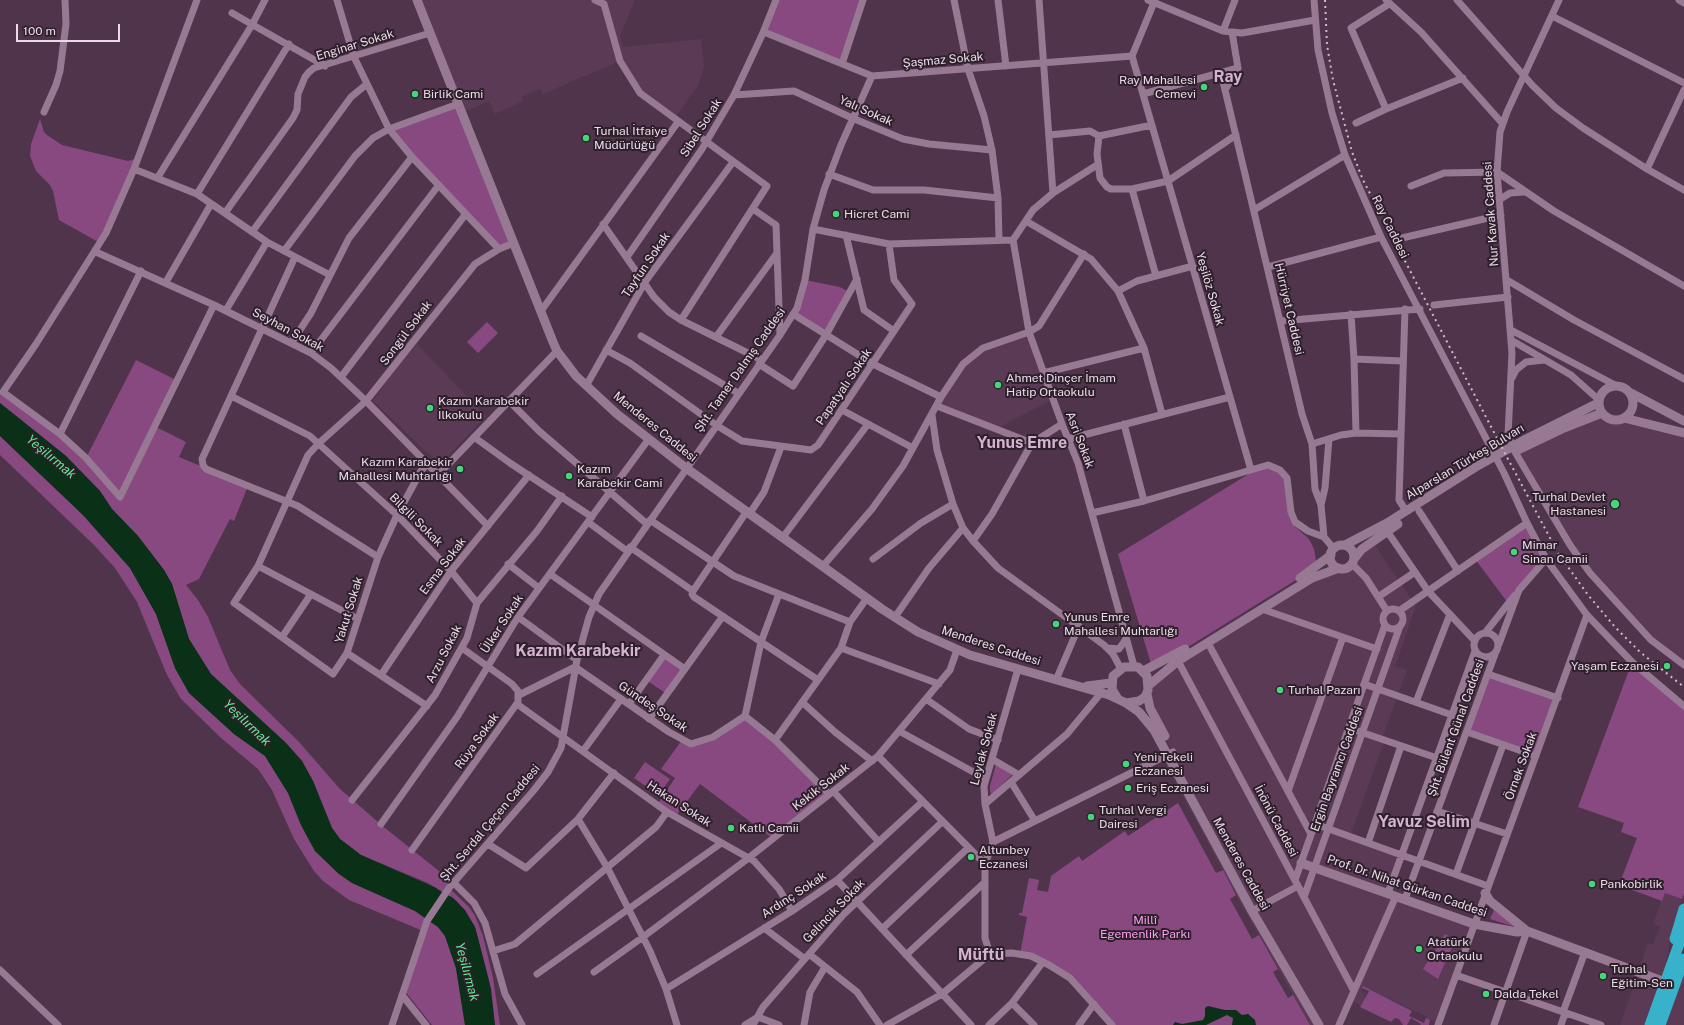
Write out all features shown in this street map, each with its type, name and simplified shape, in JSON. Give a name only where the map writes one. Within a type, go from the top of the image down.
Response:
[{"type":"highway","points":[[1680,963],[1672,948],[1684,909]]},
{"type":"highway","points":[[1660,1025],[1680,963],[1684,930]]},
{"type":"highway","points":[[1650,1025],[1666,982],[1680,963]]},
{"type":"street","points":[[44,112],[56,85],[60,71],[66,24],[65,0]]},
{"type":"street","points":[[197,0],[134,169],[106,233],[96,252],[3,392],[60,434],[91,462],[120,497],[214,305]]},
{"type":"street","points":[[158,177],[252,25],[265,0]]},
{"type":"street","points":[[337,0],[354,57],[389,129],[438,186],[499,249]]},
{"type":"street","name":"Menderes Caddesi","points":[[417,0],[557,351],[586,386],[648,440],[894,618],[918,632],[957,650],[1101,692],[1122,701],[1146,720],[1170,753]]},
{"type":"street","points":[[595,0],[604,4],[620,61],[640,94],[767,186],[681,320]]},
{"type":"street","name":"Sibel Sokak","points":[[627,257],[706,142],[734,95],[764,32],[776,0]]},
{"type":"street","points":[[842,64],[864,0]]},
{"type":"street","points":[[954,0],[968,69],[984,116],[992,150],[998,198],[999,240]]},
{"type":"street","points":[[998,0],[1006,66]]},
{"type":"street","points":[[1039,0],[1053,193]]},
{"type":"street","points":[[1222,31],[1235,0]]},
{"type":"street","name":"Ray Caddesi","points":[[1314,0],[1318,50],[1324,83],[1345,155],[1381,237],[1420,309],[1504,473],[1527,523],[1546,559],[1587,615],[1632,662],[1684,706]]},
{"type":"street","points":[[1457,0],[1543,97],[1569,118],[1647,169],[1684,190]]},
{"type":"street","name":"Nur Kavak Caddesi","points":[[1516,452],[1509,440],[1507,424],[1511,382],[1511,330],[1497,172],[1502,122],[1559,0]]},
{"type":"street","points":[[1679,0],[1684,3]]},
{"type":"street","points":[[1132,56],[1152,1],[1222,31],[1242,33],[1315,20]]},
{"type":"street","points":[[1386,110],[1351,28],[1387,2],[1405,15],[1422,32],[1502,122]]},
{"type":"street","points":[[232,13],[289,44],[325,66]]},
{"type":"street","points":[[1552,16],[1684,83]]},
{"type":"street","name":"Şaşmaz Sokak","points":[[764,32],[872,76],[1132,56]]},
{"type":"street","points":[[1225,90],[1238,68],[1232,32]]},
{"type":"street","name":"Enginar Sokak","points":[[225,213],[293,118],[296,110],[298,94],[304,77],[314,68],[430,34]]},
{"type":"street","points":[[197,194],[289,44]]},
{"type":"street","name":"Yeşilöz Sokak","points":[[1132,56],[1251,470]]},
{"type":"street","points":[[1143,94],[1238,68]]},
{"type":"street","name":"Hürriyet Caddesi","points":[[1221,72],[1302,414],[1312,444],[1315,489],[1320,505],[1324,537]]},
{"type":"street","name":"Şht. Tamer Dalmış Caddesi","points":[[686,468],[780,335],[793,314],[800,298],[805,280],[813,229],[829,174],[852,118],[872,76]]},
{"type":"street","points":[[1356,122],[1463,78]]},
{"type":"street","points":[[252,232],[351,98],[367,84]]},
{"type":"street","points":[[1647,169],[1684,90]]},
{"type":"street","name":"Yalı Sokak","points":[[734,95],[794,91],[852,118],[903,139],[929,144],[992,150]]},
{"type":"street","points":[[284,251],[355,156],[373,138],[389,129],[458,104]]},
{"type":"street","points":[[541,310],[678,122]]},
{"type":"street","points":[[1049,135],[1090,131],[1099,136],[1152,125]]},
{"type":"street","points":[[1099,136],[1097,147],[1097,165],[1100,178],[1107,187],[1116,189],[1132,189],[1168,181],[1236,135]]},
{"type":"street","points":[[1254,210],[1345,155]]},
{"type":"street","points":[[292,342],[311,313],[349,238],[412,157]]},
{"type":"street","name":"Tayfun Sokak","points":[[586,386],[645,282],[733,162]]},
{"type":"street","points":[[813,229],[889,244],[1013,240],[1033,210],[1053,193],[1097,165]]},
{"type":"street","points":[[134,169],[158,177],[197,194],[267,242],[330,275]]},
{"type":"street","points":[[1411,186],[1444,173],[1497,172],[1524,192],[1582,228],[1684,286]]},
{"type":"street","points":[[829,174],[873,190],[924,190],[998,198]]},
{"type":"street","points":[[311,353],[438,186]]},
{"type":"street","points":[[1132,189],[1156,276]]},
{"type":"street","points":[[1499,200],[1510,193],[1524,192]]},
{"type":"street","points":[[166,282],[211,204]]},
{"type":"street","points":[[753,209],[776,225],[780,335]]},
{"type":"street","points":[[341,377],[465,215]]},
{"type":"street","points":[[1402,238],[1500,215]]},
{"type":"street","points":[[1026,221],[1084,254],[1097,265],[1118,291],[1144,348],[1162,414]]},
{"type":"street","points":[[604,224],[661,305],[681,320],[760,362],[793,386],[826,334],[857,279]]},
{"type":"street","points":[[846,235],[864,310],[894,331]]},
{"type":"street","points":[[1268,267],[1381,237]]},
{"type":"street","name":"Asri Sokak","points":[[1013,240],[1029,332],[1062,424],[1078,463],[1134,666]]},
{"type":"street","points":[[226,310],[267,242]]},
{"type":"street","name":"Songül Sokak","points":[[234,603],[258,566],[305,461],[319,443],[366,401],[475,264],[499,249],[514,243]]},
{"type":"street","name":"Papatyalı Sokak","points":[[606,350],[662,385],[716,425],[742,441],[808,451],[814,449],[842,410],[912,304],[894,280],[889,244]]},
{"type":"street","name":"Seyhan Sokak","points":[[96,252],[226,310],[292,342],[311,353],[341,377],[366,401],[488,526]]},
{"type":"street","points":[[716,338],[777,252]]},
{"type":"street","points":[[823,566],[872,509],[903,466],[941,398],[963,364],[975,353],[993,344],[1029,332],[1039,326],[1084,254]]},
{"type":"street","points":[[295,258],[202,459],[203,465],[206,469],[298,506],[378,557]]},
{"type":"street","points":[[1118,291],[1136,281],[1192,266]]},
{"type":"street","points":[[60,434],[141,271]]},
{"type":"street","points":[[1507,280],[1574,320],[1684,379]]},
{"type":"street","points":[[1434,305],[1508,297]]},
{"type":"street","points":[[1281,321],[1405,309],[1420,309]]},
{"type":"street","points":[[1405,309],[1399,500],[1406,511]]},
{"type":"street","points":[[793,314],[873,364],[941,398]]},
{"type":"street","points":[[1351,314],[1356,433]]},
{"type":"street","points":[[1511,330],[1684,421]]},
{"type":"street","points":[[642,336],[738,393]]},
{"type":"street","points":[[1511,340],[1576,379],[1598,402],[1602,413],[1614,420],[1624,418],[1684,433]]},
{"type":"street","points":[[1043,373],[1144,348]]},
{"type":"street","points":[[438,475],[557,351]]},
{"type":"street","points":[[1511,382],[1516,370],[1526,362],[1539,359],[1545,360]]},
{"type":"street","points":[[1354,360],[1403,361]]},
{"type":"street","points":[[1598,402],[1604,389],[1615,385]]},
{"type":"street","points":[[1624,418],[1632,409],[1634,402],[1631,393]]},
{"type":"street","name":"Bilgili Sokak","points":[[231,396],[310,436],[319,443],[396,515],[451,571],[477,603]]},
{"type":"street","points":[[1068,439],[1230,396]]},
{"type":"street","points":[[509,401],[539,431],[610,492],[649,522],[713,561],[734,576],[850,622]]},
{"type":"street","name":"Alparslan Türkeş Bulvarı","points":[[1345,545],[1371,533],[1479,465],[1598,402]]},
{"type":"street","points":[[937,406],[1032,443]]},
{"type":"street","points":[[842,410],[913,448]]},
{"type":"street","name":"Alparslan Türkeş Bulvarı","points":[[1353,561],[1362,549],[1387,531],[1482,470],[1564,428],[1602,413]]},
{"type":"street","points":[[932,415],[937,450],[953,504],[963,528],[998,568],[1107,647],[1121,668]]},
{"type":"street","points":[[783,537],[868,424]]},
{"type":"street","points":[[973,541],[992,514],[1032,443],[1062,424]]},
{"type":"street","points":[[1124,424],[1144,501]]},
{"type":"street","points":[[1312,444],[1356,433],[1401,434]]},
{"type":"street","points":[[474,438],[562,496],[629,549],[693,591]]},
{"type":"street","points":[[1320,505],[1325,488],[1330,439]]},
{"type":"street","name":"Ülker Sokak","points":[[381,824],[457,717],[518,617],[648,440]]},
{"type":"street","points":[[780,447],[764,492],[713,561],[692,594],[694,597],[818,680]]},
{"type":"street","points":[[1516,452],[1570,545],[1590,573],[1651,640],[1684,665]]},
{"type":"street","name":"Yakut Sokak","points":[[234,603],[333,674],[347,653],[378,557],[396,515],[421,471],[427,464]]},
{"type":"street","points":[[1092,513],[1144,501],[1251,470],[1263,465],[1270,465],[1284,473],[1287,480],[1291,512],[1295,522],[1303,528],[1324,537],[1333,552],[1333,564],[1340,568]]},
{"type":"street","name":"Şht. Serdal Çeçen Caddesi","points":[[402,995],[427,921],[446,892],[548,772],[556,759],[564,738],[576,663],[594,605],[606,582],[686,468]]},
{"type":"street","name":"Esma Sokak","points":[[381,675],[451,571],[529,475]]},
{"type":"street","name":"Arzu Sokak","points":[[352,800],[428,706],[467,638],[477,603],[508,564],[538,531],[562,496]]},
{"type":"street","points":[[873,559],[921,522],[953,504]]},
{"type":"street","points":[[1419,511],[1458,571]]},
{"type":"street","points":[[1398,611],[1527,523]]},
{"type":"street","points":[[894,618],[929,568],[963,528]]},
{"type":"street","points":[[1387,531],[1428,591],[1475,641]]},
{"type":"street","points":[[1143,671],[1195,643],[1308,573],[1339,546],[1345,545],[1352,550],[1353,561],[1366,578],[1387,612]]},
{"type":"street","points":[[1519,590],[1495,654],[1485,658],[1478,655],[1475,651],[1475,641],[1478,636],[1485,633],[1519,590],[1546,559]]},
{"type":"street","points":[[1148,690],[1148,679],[1143,671],[1134,666],[1121,668],[1113,676],[1111,683],[1113,692],[1122,701],[1136,703],[1178,661],[1312,578],[1340,568],[1346,568],[1353,561]]},
{"type":"street","points":[[508,564],[539,588]]},
{"type":"street","points":[[258,566],[358,619]]},
{"type":"street","points":[[1378,597],[1415,572]]},
{"type":"street","points":[[550,574],[684,669]]},
{"type":"street","points":[[282,637],[311,594]]},
{"type":"street","points":[[779,594],[761,642],[744,716],[775,740],[831,793],[879,842]]},
{"type":"street","points":[[775,740],[841,648],[850,622],[867,598]]},
{"type":"street","points":[[1262,609],[1377,649]]},
{"type":"street","points":[[1392,609],[1398,611],[1402,618],[1400,626],[1392,628],[1385,625],[1384,618],[1387,612],[1392,609]]},
{"type":"street","points":[[1416,702],[1450,614]]},
{"type":"street","name":"Örnek Sokak","points":[[1441,1024],[1474,924],[1558,698],[1587,615]]},
{"type":"street","points":[[649,719],[723,616]]},
{"type":"street","name":"Gündeş Sokak","points":[[518,617],[621,699],[687,743],[695,744],[712,737],[744,716]]},
{"type":"street","name":"Ergin Bayramcı Caddesi","points":[[1296,883],[1311,834],[1385,625]]},
{"type":"street","points":[[1056,680],[1079,626]]},
{"type":"street","name":"Ergin Bayramcı Caddesi","points":[[1304,897],[1400,626]]},
{"type":"street","points":[[1485,633],[1494,636],[1499,644]]},
{"type":"street","points":[[1288,791],[1343,637]]},
{"type":"street","points":[[1107,647],[1112,649],[1119,648],[1124,645],[1126,639]]},
{"type":"street","points":[[1208,642],[1311,834]]},
{"type":"street","points":[[462,648],[512,684],[519,695],[576,663]]},
{"type":"street","points":[[841,648],[939,684]]},
{"type":"street","name":"Kekik Sokak","points":[[594,972],[643,937],[875,759],[950,670],[957,650]]},
{"type":"street","name":"Şht. Bülent Günal Caddesi","points":[[1396,896],[1401,855],[1475,651]]},
{"type":"street","points":[[347,653],[428,706]]},
{"type":"street","name":"Şht. Bülent Günal Caddesi","points":[[1339,1025],[1396,896],[1419,861],[1495,654]]},
{"type":"street","points":[[628,704],[664,655]]},
{"type":"street","name":"İnönü Caddesi","points":[[1178,661],[1354,991]]},
{"type":"street","name":"Leylak Sokak","points":[[993,842],[985,804],[986,779],[1018,669]]},
{"type":"street","points":[[1488,674],[1558,698]]},
{"type":"street","name":"Menderes Caddesi","points":[[1078,685],[1099,686],[1111,683]]},
{"type":"street","points":[[1364,684],[1452,715]]},
{"type":"street","name":"Menderes Caddesi","points":[[1148,690],[1150,708],[1170,753],[1320,1025]]},
{"type":"street","points":[[985,804],[1067,734],[1101,692]]},
{"type":"street","name":"Rüya Sokak","points":[[412,850],[517,704],[519,695]]},
{"type":"street","points":[[583,751],[621,699]]},
{"type":"street","points":[[926,699],[969,729],[998,740]]},
{"type":"street","points":[[802,702],[835,732],[875,759],[922,802],[985,864]]},
{"type":"street","name":"Hakan Sokak","points":[[517,704],[667,812],[720,844],[754,861],[779,889],[792,910]]},
{"type":"street","points":[[1349,728],[1436,758]]},
{"type":"street","points":[[899,731],[986,779]]},
{"type":"street","points":[[1467,732],[1536,756]]},
{"type":"street","points":[[1456,874],[1503,745]]},
{"type":"street","points":[[1368,843],[1401,746]]},
{"type":"street","points":[[990,954],[985,938],[985,864],[993,842],[1170,753]]},
{"type":"street","points":[[992,758],[1019,775]]},
{"type":"street","points":[[488,844],[526,868],[578,819],[614,773]]},
{"type":"street","points":[[1010,782],[1035,821]]},
{"type":"street","name":"Ardınç Sokak","points":[[666,989],[764,928],[837,880],[922,802]]},
{"type":"street","points":[[1437,811],[1507,834]]},
{"type":"street","points":[[493,951],[515,944],[656,827],[667,812]]},
{"type":"street","points":[[578,819],[607,867],[643,937],[666,989],[677,1025]]},
{"type":"street","name":"Gelincik Sokak","points":[[753,1025],[763,1008],[843,915],[942,822]]},
{"type":"street","points":[[1315,824],[1456,874],[1487,889],[1490,901],[1527,932],[1494,1025]]},
{"type":"street","points":[[537,974],[720,844]]},
{"type":"street","points":[[882,929],[968,848]]},
{"type":"street","name":"Prof. Dr. Nihat Gürkan Caddesi","points":[[1301,863],[1474,924],[1517,932],[1527,932],[1666,982]]},
{"type":"street","points":[[837,880],[971,1025]]},
{"type":"street","points":[[906,955],[985,882]]},
{"type":"street","points":[[454,883],[469,898],[485,923],[505,994],[522,1025]]},
{"type":"street","points":[[1255,909],[1296,883]]},
{"type":"street","name":"Menderes Caddesi","points":[[1255,909],[1326,1025]]},
{"type":"street","points":[[764,928],[807,957],[825,967],[857,992],[880,1025]]},
{"type":"street","points":[[1561,1025],[1564,1012],[1585,952]]},
{"type":"street","points":[[888,1025],[942,994],[990,954],[1022,954],[1044,962],[1072,980],[1112,1025]]},
{"type":"street","points":[[989,1025],[1012,1002],[1044,962]]},
{"type":"street","points":[[804,1025],[810,992],[825,967]]},
{"type":"street","points":[[0,980],[2,972],[58,1025]]},
{"type":"street","points":[[1456,975],[1601,1025]]},
{"type":"street","points":[[392,1025],[402,995]]},
{"type":"street","points":[[402,995],[426,1025]]},
{"type":"street","points":[[1012,1002],[1034,1025]]},
{"type":"street","points":[[1079,1025],[1094,1004]]},
{"type":"street","points":[[744,1025],[758,1017],[779,1025]]},
{"type":"shaded area","points":[[417,0],[635,0],[620,36],[623,47],[701,39],[704,66],[699,84],[674,119],[640,93],[620,61],[543,94],[540,89],[522,97],[523,101],[495,114],[489,101],[462,113]]},
{"type":"shaded area","name":"Ahmet Dinçer İmam Hatip Ortaokulu","points":[[1029,332],[1053,399],[996,429],[937,406],[969,358]]},
{"type":"shaded area","name":"Kazım Karabekir İlkokulu","points":[[417,344],[486,416],[440,465],[373,401],[395,369]]},
{"type":"shaded area","name":"Turhal Devlet Hastanesi","points":[[1604,416],[1614,420],[1620,419],[1684,433],[1684,665],[1651,640],[1590,573],[1515,452]]},
{"type":"shaded area","points":[[1372,541],[1416,606],[1395,666],[1407,670],[1382,739],[1385,740],[1350,836],[1401,855],[1388,893],[1474,924],[1439,1023],[1363,986],[1362,991],[1366,994],[1361,1005],[1350,1000],[1339,1025],[1310,1025],[1236,895],[1162,757],[1173,752],[1159,726],[1148,690],[1149,685],[1312,578],[1349,566]]},
{"type":"shaded area","points":[[1664,893],[1682,899],[1671,933],[1666,964],[1644,1025],[1620,1025],[1648,943],[1653,945],[1660,926],[1653,924]]},
{"type":"shaded area","points":[[1684,975],[1684,1025],[1666,1025],[1677,993]]},
{"type":"green space","points":[[776,0],[863,0],[842,64],[764,32]]},
{"type":"green space","points":[[458,104],[514,243],[499,249],[389,129]]},
{"type":"green space","points":[[40,119],[44,132],[62,145],[128,161],[138,158],[100,243],[59,220],[53,191],[50,185],[36,171],[30,156],[31,144]]},
{"type":"green space","points":[[805,280],[840,287],[849,292],[826,335],[793,314]]},
{"type":"green space","points":[[487,322],[498,333],[478,353],[467,342]]},
{"type":"green space","points":[[136,360],[178,381],[156,427],[186,442],[179,457],[248,486],[234,521],[230,519],[199,579],[186,585],[198,600],[208,617],[230,670],[240,684],[299,742],[340,789],[385,828],[454,883],[449,888],[469,907],[475,916],[483,936],[493,978],[500,1025],[495,1025],[489,980],[475,927],[457,901],[428,883],[361,855],[340,839],[332,828],[313,781],[302,761],[286,743],[211,674],[189,639],[172,584],[164,570],[138,536],[112,509],[100,491],[66,456],[0,403],[0,390],[60,434],[86,458]]},
{"type":"green space","points":[[0,436],[83,515],[130,568],[156,614],[175,668],[189,693],[234,734],[265,756],[288,793],[301,825],[315,851],[339,874],[352,883],[415,911],[438,927],[445,936],[456,968],[465,1025],[432,1025],[404,990],[423,931],[349,900],[323,881],[314,871],[294,839],[272,790],[258,769],[220,737],[181,699],[167,675],[137,602],[115,568],[94,545],[0,455]]},
{"type":"green space","points":[[1266,468],[1279,473],[1284,479],[1290,519],[1292,524],[1309,539],[1314,549],[1317,567],[1175,655],[1152,667],[1118,554],[1252,472]]},
{"type":"green space","points":[[1527,523],[1546,559],[1508,603],[1475,559]]},
{"type":"green space","points":[[664,655],[685,669],[667,694],[646,680]]},
{"type":"green space","points":[[1632,662],[1684,706],[1684,894],[1682,899],[1665,893],[1662,901],[1619,885],[1637,838],[1621,832],[1624,823],[1578,807]]},
{"type":"green space","points":[[1488,674],[1558,698],[1536,756],[1467,732]]},
{"type":"green space","points":[[745,716],[829,794],[772,838],[700,784],[675,817],[657,805],[675,778],[661,769],[682,740],[695,744]]},
{"type":"green space","points":[[645,762],[670,779],[659,795],[634,778]]},
{"type":"green space","points":[[996,764],[1012,775],[992,794],[990,792],[990,786]]},
{"type":"green space","name":"Millî Egemenlik Parkı","points":[[1178,803],[1216,873],[1223,870],[1236,895],[1230,899],[1252,939],[1259,935],[1278,969],[1273,972],[1288,998],[1293,995],[1310,1025],[1112,1025],[1070,978],[1020,954],[1027,917],[1019,915],[1019,913],[1022,913],[1029,878],[1039,880],[1037,890],[1048,892],[1051,876],[1079,856],[1082,861],[1125,831],[1128,836]]},
{"type":"green space","points":[[1494,910],[1515,925],[1515,927],[1490,919]]},
{"type":"green space","points":[[1445,934],[1455,940],[1438,979],[1423,969],[1430,958],[1433,960],[1438,953],[1435,950]]},
{"type":"green space","points":[[1363,986],[1412,1011],[1409,1016],[1424,1023],[1426,1018],[1430,1020],[1429,1025],[1420,1025],[1421,1024],[1411,1018],[1407,1025],[1403,1025],[1399,1019],[1395,1018],[1391,1022],[1360,1007],[1369,991],[1362,988]]},
{"type":"water","name":"Yeşilırmak","points":[[0,403],[66,456],[100,491],[112,509],[138,536],[164,570],[172,584],[189,639],[211,674],[286,743],[302,761],[313,781],[332,828],[340,839],[361,855],[436,888],[452,897],[465,910],[475,927],[478,938],[491,989],[495,1025],[465,1025],[456,968],[445,936],[438,927],[415,911],[352,883],[339,874],[315,851],[301,825],[288,793],[265,756],[234,734],[189,693],[175,668],[156,614],[130,568],[83,515],[0,436]]},
{"type":"water","points":[[1208,1006],[1225,1010],[1236,1010],[1242,1015],[1248,1014],[1255,1020],[1256,1025],[1232,1025],[1233,1018],[1227,1015],[1206,1025],[1173,1025],[1175,1022],[1182,1024],[1203,1020],[1205,1016],[1205,1008]]},
{"type":"railway","points":[[1325,0],[1327,45],[1333,80],[1352,152],[1363,180],[1500,444],[1558,553],[1588,595],[1615,627],[1640,652],[1684,687]]},
{"type":"place","name":"Ray Mahallesi Cemevi","points":[[1204,87]]},
{"type":"place","name":"Birlik Cami","points":[[415,94]]},
{"type":"place","name":"Turhal İtfaiye Müdürlüğü","points":[[586,138]]},
{"type":"place","name":"Hicret Cami","points":[[836,214]]},
{"type":"place","name":"Ahmet Dinçer İmam Hatip Ortaokulu","points":[[998,385]]},
{"type":"place","name":"Kazım Karabekir İlkokulu","points":[[430,408]]},
{"type":"place","name":"Kazım Karabekir Mahallesi Muhtarlığı","points":[[460,469]]},
{"type":"place","name":"Kazım Karabekir Cami","points":[[569,476]]},
{"type":"place","name":"Turhal Devlet Hastanesi","points":[[1615,504]]},
{"type":"place","name":"Mimar Sinan Camii","points":[[1514,552]]},
{"type":"place","name":"Yunus Emre Mahallesi Muhtarlığı","points":[[1056,624]]},
{"type":"place","name":"Yaşam Eczanesi","points":[[1667,666]]},
{"type":"place","name":"Turhal Pazarı","points":[[1280,690]]},
{"type":"place","name":"Yeni Tekeli Eczanesi","points":[[1126,764]]},
{"type":"place","name":"Eriş Eczanesi","points":[[1128,788]]},
{"type":"place","name":"Turhal Vergi Dairesi","points":[[1091,817]]},
{"type":"place","name":"Katlı Camii","points":[[731,828]]},
{"type":"place","name":"Altunbey Eczanesi","points":[[971,857]]},
{"type":"place","name":"Pankobirlik","points":[[1592,884]]},
{"type":"place","name":"Atatürk Ortaokulu","points":[[1419,949]]},
{"type":"place","name":"Turhal Eğitim-Sen","points":[[1603,976]]},
{"type":"place","name":"Dalda Tekel","points":[[1486,994]]},
{"type":"district","name":"Ray","points":[[1228,77]]},
{"type":"district","name":"Yunus Emre","points":[[1022,443]]},
{"type":"district","name":"Kazım Karabekir","points":[[578,651]]},
{"type":"district","name":"Yavuz Selim","points":[[1424,822]]},
{"type":"district","name":"Müftü","points":[[981,955]]}]
